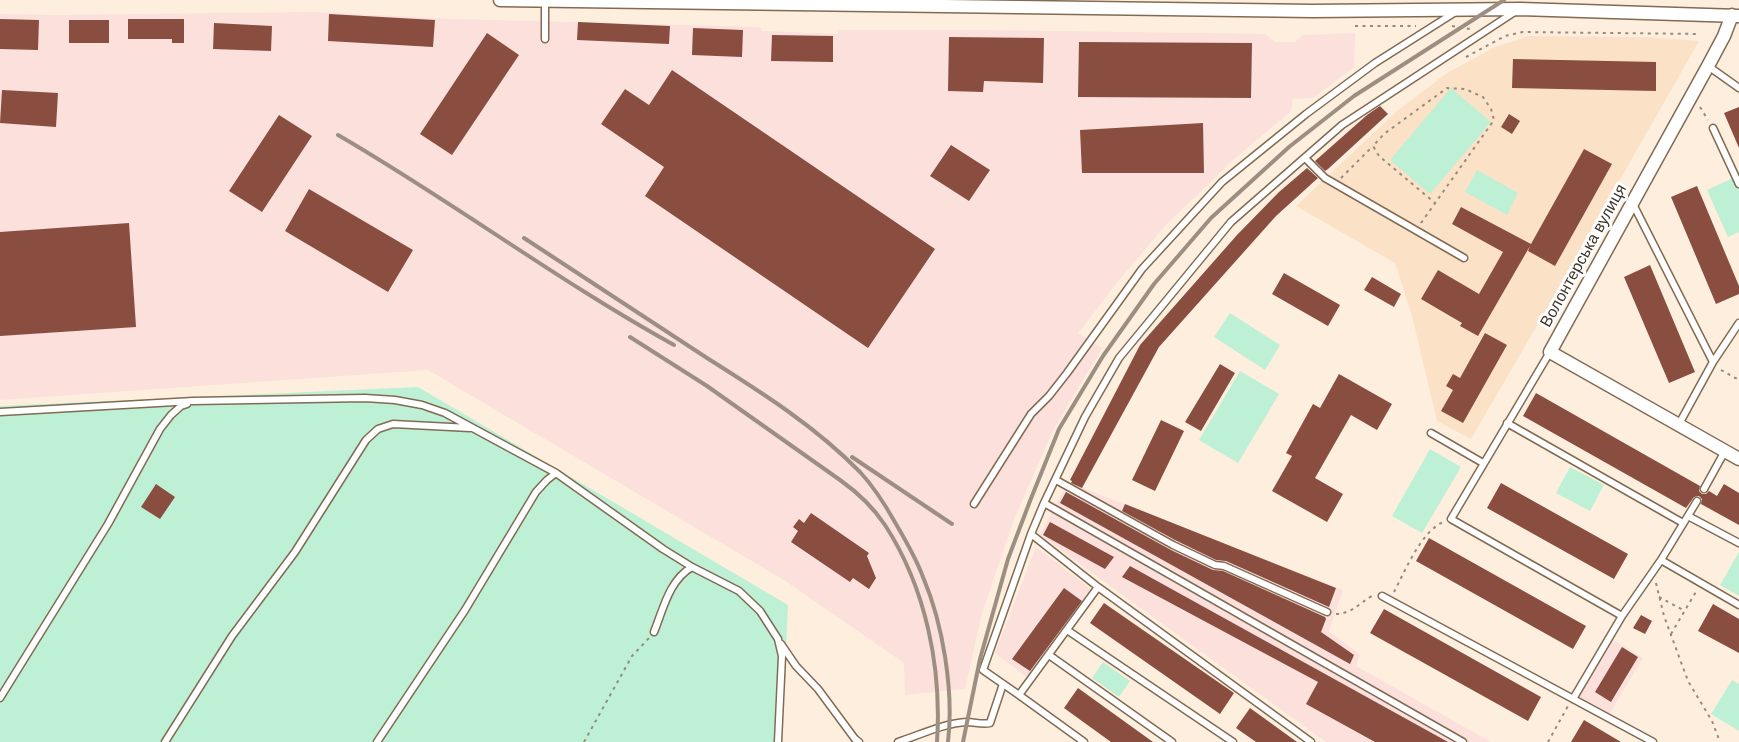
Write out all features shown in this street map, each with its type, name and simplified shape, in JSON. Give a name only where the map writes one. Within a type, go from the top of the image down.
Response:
[{"type":"street","points":[[500,0],[1313,6],[1520,9],[1736,16]]},
{"type":"street","name":"Волонтерська вулиця","points":[[1736,16],[1550,352],[1739,459]]},
{"type":"lane","points":[[545,1],[545,39]]},
{"type":"lane","points":[[974,504],[1031,414],[1067,373],[1142,269],[1222,182],[1306,114],[1375,63],[1460,9]]},
{"type":"lane","points":[[1084,742],[983,670],[1044,503],[1085,417],[1119,358],[1231,222],[1342,125],[1520,9]]},
{"type":"lane","points":[[1708,66],[1739,88]]},
{"type":"lane","points":[[1713,128],[1739,184]]},
{"type":"lane","points":[[1305,158],[1334,184],[1464,258]]},
{"type":"lane","points":[[1632,202],[1713,364]]},
{"type":"lane","points":[[1678,425],[1739,323]]},
{"type":"lane","points":[[1550,352],[1451,519],[1622,616]]},
{"type":"lane","points":[[0,412],[193,401],[365,398],[395,399],[445,413],[556,474],[663,549],[739,591],[760,611],[796,666],[818,689],[859,742]]},
{"type":"lane","points":[[0,698],[108,524],[160,429],[181,406],[193,401]]},
{"type":"lane","points":[[1507,423],[1683,523]]},
{"type":"lane","points":[[165,742],[232,636],[295,552],[366,440],[378,429],[393,424],[474,428]]},
{"type":"lane","points":[[1431,433],[1483,463]]},
{"type":"lane","points":[[1704,489],[1725,451]]},
{"type":"lane","points":[[377,742],[465,610],[536,492],[556,474]]},
{"type":"lane","points":[[1056,480],[1215,566],[1224,566],[1327,612]]},
{"type":"lane","points":[[1573,699],[1622,616],[1661,560],[1697,501]]},
{"type":"lane","points":[[1044,503],[1463,742]]},
{"type":"lane","points":[[1688,516],[1739,543]]},
{"type":"lane","points":[[1031,534],[1098,587],[1311,742]]},
{"type":"lane","points":[[1661,560],[1739,605]]},
{"type":"lane","points":[[654,632],[676,580],[692,567]]},
{"type":"lane","points":[[1019,695],[1098,587]]},
{"type":"lane","points":[[1382,596],[1653,742]]},
{"type":"lane","points":[[1067,630],[1233,742]]},
{"type":"lane","points":[[778,639],[782,656],[778,742]]},
{"type":"lane","points":[[1049,655],[1172,742]]},
{"type":"lane","points":[[898,742],[967,722],[990,723],[1004,684]]},
{"type":"path","points":[[1464,58],[1505,36],[1523,32],[1700,34]]},
{"type":"path","points":[[1334,184],[1384,134],[1447,88],[1464,88],[1483,97],[1491,109],[1494,120],[1416,231]]},
{"type":"path","points":[[1692,94],[1713,128]]},
{"type":"path","points":[[1373,146],[1379,156],[1435,203]]},
{"type":"path","points":[[1713,364],[1739,380]]},
{"type":"path","points":[[1389,600],[1425,537],[1432,528],[1451,519]]},
{"type":"path","points":[[1653,572],[1664,616],[1688,681],[1712,721],[1720,742]]},
{"type":"path","points":[[1671,634],[1701,583]]},
{"type":"path","points":[[1327,612],[1336,615],[1346,613],[1356,609],[1372,596],[1382,596]]},
{"type":"path","points":[[1659,597],[1685,611]]},
{"type":"path","points":[[585,742],[632,656],[654,632]]},
{"type":"path","points":[[1548,742],[1573,699]]},
{"type":"shaded area","points":[[315,12],[454,19],[760,27],[762,31],[838,34],[839,30],[984,30],[1265,34],[1275,42],[1295,42],[1302,35],[1355,33],[1354,67],[1313,98],[1293,99],[1291,111],[1233,160],[1166,225],[1078,333],[1102,348],[1053,430],[1015,517],[982,613],[965,689],[905,695],[904,663],[784,580],[428,370],[0,400],[0,14]]},
{"type":"shaded area","points":[[1529,36],[1646,37],[1699,41],[1471,439],[1437,421],[1412,316],[1395,263],[1296,206],[1397,111],[1447,73],[1495,47]]},
{"type":"shaded area","points":[[1068,482],[1343,590],[1329,631],[1360,655],[1356,666],[1491,742],[1326,742],[1040,535]]},
{"type":"shaded area","points":[[1036,547],[1092,590],[1028,678],[995,653]]},
{"type":"shaded area","points":[[1610,638],[1643,658],[1608,716],[1576,696]]},
{"type":"green space","points":[[1451,88],[1491,122],[1430,194],[1390,160]]},
{"type":"green space","points":[[1477,170],[1518,193],[1507,215],[1465,192]]},
{"type":"green space","points":[[1733,178],[1739,191],[1739,232],[1728,237],[1707,190]]},
{"type":"green space","points":[[1230,313],[1280,345],[1265,370],[1214,337]]},
{"type":"green space","points":[[1240,371],[1279,394],[1238,463],[1199,440]]},
{"type":"green space","points":[[418,387],[788,605],[782,742],[0,742],[0,406]]},
{"type":"green space","points":[[1430,449],[1461,467],[1422,533],[1392,516]]},
{"type":"green space","points":[[1570,467],[1604,485],[1590,511],[1556,493]]},
{"type":"green space","points":[[1739,552],[1739,596],[1720,585]]},
{"type":"green space","points":[[1103,662],[1130,681],[1119,697],[1092,678]]},
{"type":"green space","points":[[1732,680],[1739,684],[1739,731],[1711,714]]},
{"type":"building","points":[[329,14],[435,20],[433,47],[328,41]]},
{"type":"building","points":[[0,19],[39,20],[38,50],[0,49]]},
{"type":"building","points":[[128,19],[184,19],[184,43],[172,43],[172,39],[128,39]]},
{"type":"building","points":[[69,20],[109,20],[109,43],[69,43]]},
{"type":"building","points":[[578,22],[670,26],[669,44],[577,40]]},
{"type":"building","points":[[214,23],[272,26],[271,51],[213,49]]},
{"type":"building","points":[[693,28],[743,30],[742,57],[692,55]]},
{"type":"building","points":[[487,33],[519,55],[452,155],[420,134]]},
{"type":"building","points":[[772,35],[833,36],[833,62],[771,61]]},
{"type":"building","points":[[949,37],[1044,38],[1043,83],[984,81],[983,92],[948,91]]},
{"type":"building","points":[[1079,42],[1252,43],[1251,98],[1078,97]]},
{"type":"building","points":[[1513,59],[1656,62],[1656,91],[1512,88]]},
{"type":"building","points":[[672,70],[935,249],[868,348],[645,196],[664,167],[601,124],[625,89],[649,105]]},
{"type":"building","points":[[2,90],[58,93],[56,127],[0,123]]},
{"type":"building","points":[[1380,106],[1388,114],[1328,169],[1325,171],[1315,161],[1367,115]]},
{"type":"building","points":[[1739,107],[1739,148],[1724,113]]},
{"type":"building","points":[[1509,114],[1520,121],[1512,134],[1501,127]]},
{"type":"building","points":[[279,115],[312,136],[262,212],[229,191]]},
{"type":"building","points":[[1203,123],[1204,173],[1082,173],[1080,130]]},
{"type":"building","points":[[951,145],[990,170],[969,201],[930,176]]},
{"type":"building","points":[[1584,149],[1612,164],[1555,266],[1528,251],[1530,246],[1478,336],[1460,326],[1462,323],[1421,299],[1438,270],[1479,294],[1503,252],[1452,224],[1461,207],[1531,244]]},
{"type":"building","points":[[1307,168],[1318,178],[1276,216],[1159,347],[1082,488],[1071,483],[1070,480],[1140,345],[1237,235],[1279,192]]},
{"type":"building","points":[[1697,186],[1739,286],[1739,294],[1716,304],[1671,197]]},
{"type":"building","points":[[309,189],[413,250],[388,292],[285,231]]},
{"type":"building","points":[[129,223],[136,327],[0,336],[0,232]]},
{"type":"building","points":[[1650,265],[1695,372],[1669,383],[1624,277]]},
{"type":"building","points":[[1284,273],[1340,305],[1328,326],[1272,294]]},
{"type":"building","points":[[1372,277],[1401,294],[1394,307],[1364,290]]},
{"type":"building","points":[[1485,333],[1507,345],[1463,423],[1441,411],[1453,390],[1446,386],[1453,374],[1460,378]]},
{"type":"building","points":[[1220,364],[1235,373],[1201,431],[1185,422]]},
{"type":"building","points":[[1339,374],[1392,404],[1377,430],[1351,415],[1315,478],[1343,494],[1327,522],[1272,491],[1292,456],[1286,453],[1313,404],[1320,408]]},
{"type":"building","points":[[1536,393],[1700,486],[1699,491],[1702,494],[1709,491],[1717,496],[1724,484],[1739,493],[1739,525],[1701,504],[1702,499],[1699,496],[1694,497],[1686,508],[1523,416]]},
{"type":"building","points":[[1161,420],[1184,431],[1155,491],[1132,480]]},
{"type":"building","points":[[1501,483],[1628,554],[1614,579],[1487,508]]},
{"type":"building","points":[[156,484],[175,497],[160,519],[141,507]]},
{"type":"building","points":[[1066,492],[1171,550],[1325,617],[1321,632],[1354,655],[1350,664],[1060,503]]},
{"type":"building","points":[[1125,504],[1336,588],[1329,607],[1226,561],[1216,560],[1175,540],[1122,511]]},
{"type":"building","points":[[811,513],[869,553],[867,556],[876,578],[869,589],[853,578],[850,582],[791,542],[798,531],[793,527],[799,519],[804,523]]},
{"type":"building","points":[[1050,522],[1114,557],[1105,569],[1043,535]]},
{"type":"building","points":[[1429,538],[1586,626],[1573,649],[1416,561]]},
{"type":"building","points":[[1130,566],[1448,742],[1375,742],[1306,704],[1318,682],[1122,577]]},
{"type":"building","points":[[1064,588],[1082,601],[1030,671],[1012,659]]},
{"type":"building","points":[[1104,603],[1234,693],[1220,714],[1090,623]]},
{"type":"building","points":[[1713,604],[1739,619],[1739,653],[1698,631]]},
{"type":"building","points":[[1384,609],[1541,697],[1528,721],[1370,633]]},
{"type":"building","points":[[1641,615],[1652,621],[1645,634],[1633,628]]},
{"type":"building","points":[[1622,647],[1638,657],[1611,702],[1595,692]]},
{"type":"building","points":[[1078,688],[1153,742],[1111,742],[1064,708]]},
{"type":"building","points":[[1250,708],[1297,742],[1256,742],[1236,728]]},
{"type":"building","points":[[1584,720],[1621,742],[1571,742]]},
{"type":"railway","points":[[963,742],[980,659],[1008,559],[1059,429],[1103,356],[1154,284],[1211,218],[1289,147],[1354,96],[1504,0]]},
{"type":"railway","points":[[338,135],[589,294],[674,345]]},
{"type":"railway","points":[[524,238],[787,410],[843,455],[865,478],[875,490],[907,543],[930,595],[941,636],[948,680],[948,742]]},
{"type":"railway","points":[[630,337],[707,386],[840,480],[864,500],[880,518],[899,549],[911,575],[928,629],[937,686],[937,742]]},
{"type":"railway","points":[[852,457],[952,524]]}]
